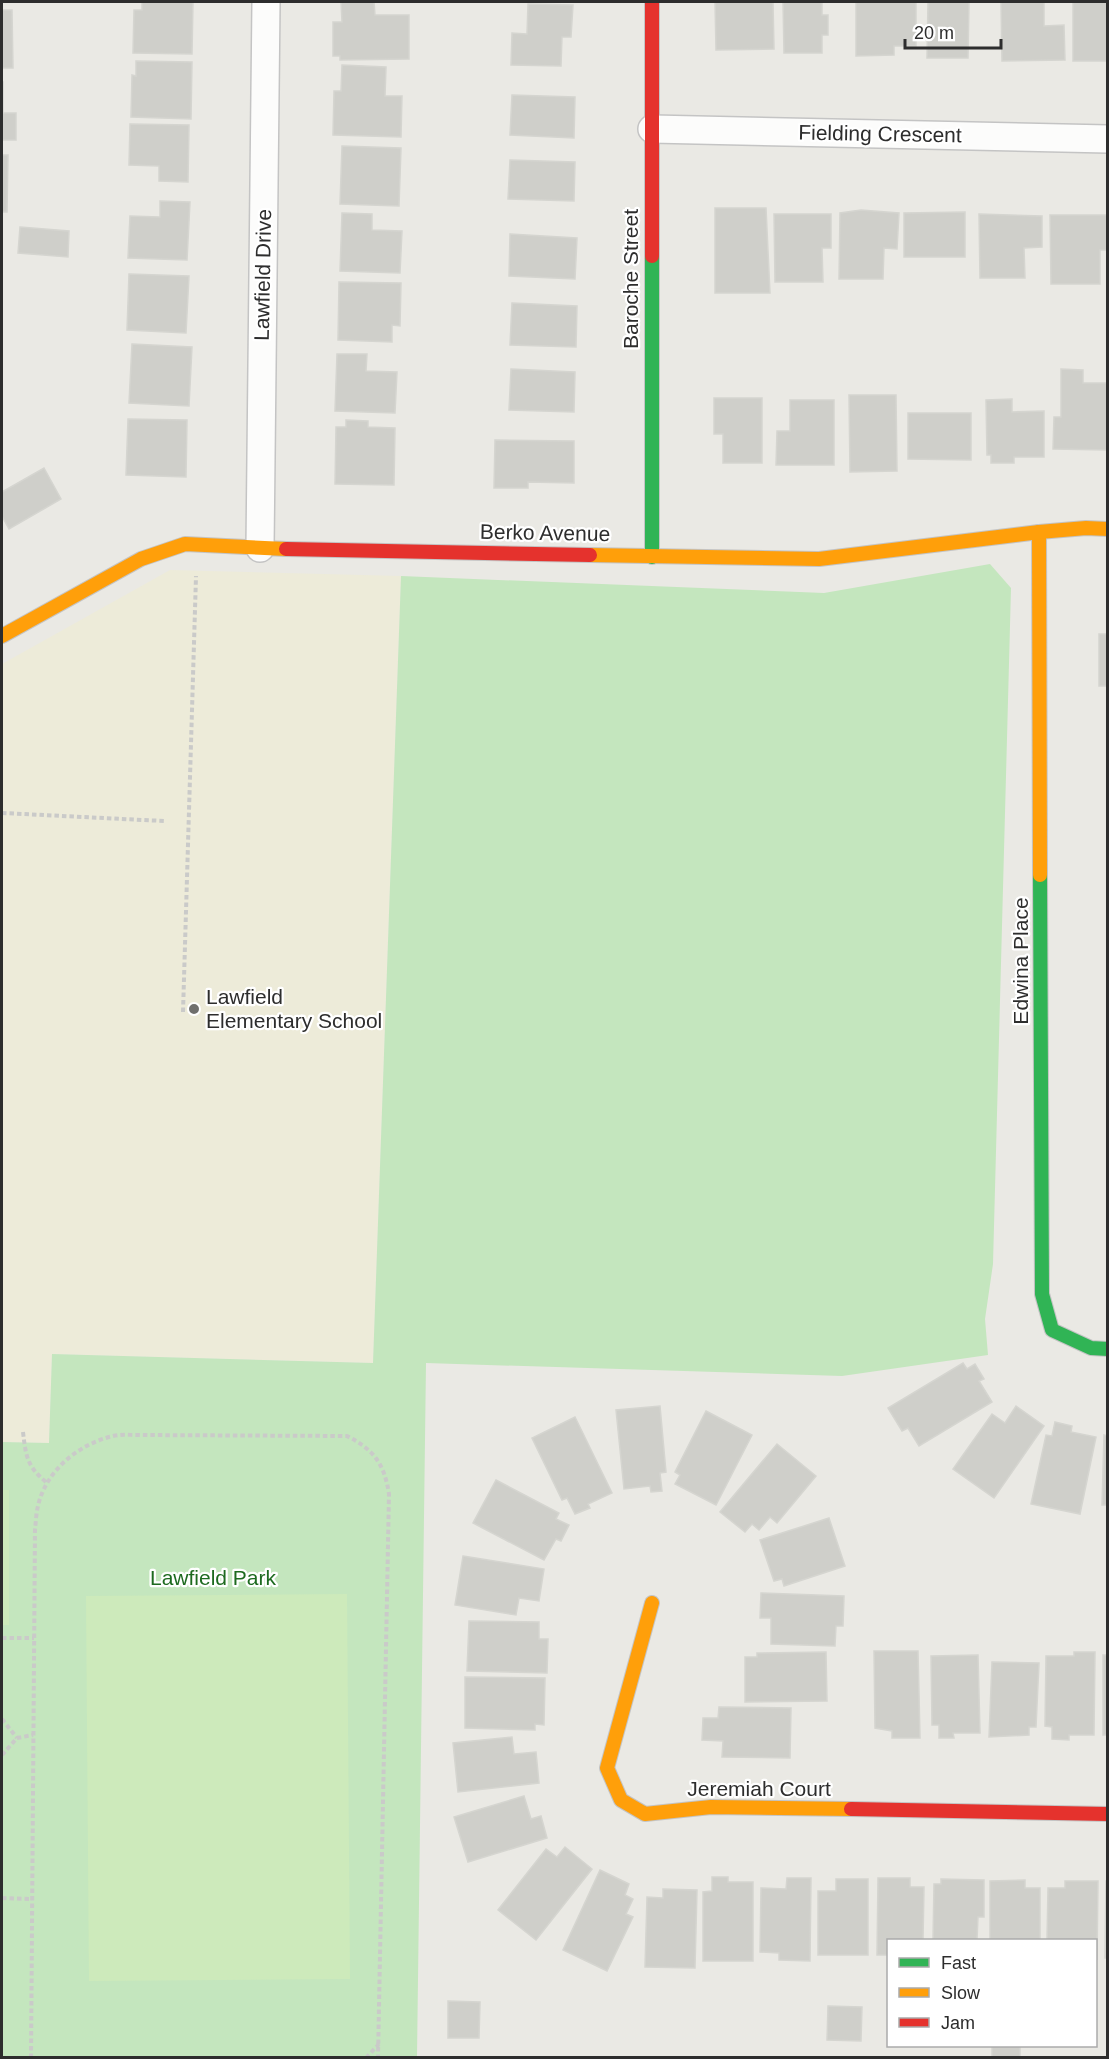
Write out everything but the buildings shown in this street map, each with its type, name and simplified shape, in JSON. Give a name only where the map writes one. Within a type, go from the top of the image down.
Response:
[{"type":"street","name":"Lawfield Drive","points":[[260,548],[266,2]]},
{"type":"street","name":"Baroche Street","points":[[652,2],[652,557]]},
{"type":"street","name":"Fielding Crescent","points":[[652,129],[1107,139]]},
{"type":"street","name":"Berko Avenue","points":[[2,636],[141,559],[185,544],[260,548],[819,559],[1039,532],[1086,528],[1107,529]]},
{"type":"street","name":"Edwina Place","points":[[1039,532],[1042,1294],[1052,1330],[1091,1348],[1107,1349]]},
{"type":"street","name":"Jeremiah Court","points":[[652,1603],[607,1768],[621,1800],[645,1814],[711,1807],[1107,1814]]},
{"type":"path","points":[[183,1012],[197,545]]},
{"type":"path","points":[[2,813],[164,821]]},
{"type":"path","points":[[23,1432],[26,1458],[34,1472],[46,1482]]},
{"type":"path","points":[[31,2058],[35,1529],[38,1505],[46,1482],[61,1464],[86,1446],[115,1435],[347,1436],[364,1445],[377,1458],[386,1475],[389,1494],[378,2058]]},
{"type":"path","points":[[2,1638],[34,1638]]},
{"type":"path","points":[[2,1719],[17,1738]]},
{"type":"path","points":[[2,1755],[17,1738],[33,1736]]},
{"type":"path","points":[[2,1898],[32,1899]]},
{"type":"path","points":[[366,2058],[379,2044]]},
{"type":"shaded area","name":"Lawfield Elementary School","points":[[170,570],[401,576],[373,1363],[52,1354],[49,1443],[2,1442],[2,664]]},
{"type":"green space","name":"Lawfield Park","points":[[990,564],[1011,588],[993,1264],[985,1319],[988,1355],[842,1376],[426,1363],[417,2057],[2,2058],[2,1442],[49,1443],[52,1354],[373,1363],[401,576],[824,593]]},
{"type":"green space","points":[[2,1490],[9,1490],[9,1625],[2,1625]]},
{"type":"green space","points":[[347,1594],[350,1979],[89,1981],[86,1596]]},
{"type":"traffic: fast","points":[[652,256],[652,557]]},
{"type":"traffic: fast","points":[[1040,875],[1042,1294],[1052,1330],[1091,1348],[1108,1349]]},
{"type":"traffic: slow","points":[[590,555],[819,559],[1039,532],[1086,528],[1108,529]]},
{"type":"traffic: slow","points":[[1039,532],[1040,875]]},
{"type":"traffic: slow","points":[[2,636],[141,559],[185,544],[286,549]]},
{"type":"traffic: slow","points":[[652,1603],[607,1768],[621,1800],[645,1814],[711,1807],[851,1809]]},
{"type":"traffic: jam","points":[[652,2],[652,256]]},
{"type":"traffic: jam","points":[[286,549],[590,555]]},
{"type":"traffic: jam","points":[[851,1809],[1108,1814]]},
{"type":"place","name":"Lawfield Elementary School","points":[[194,1009]]}]
